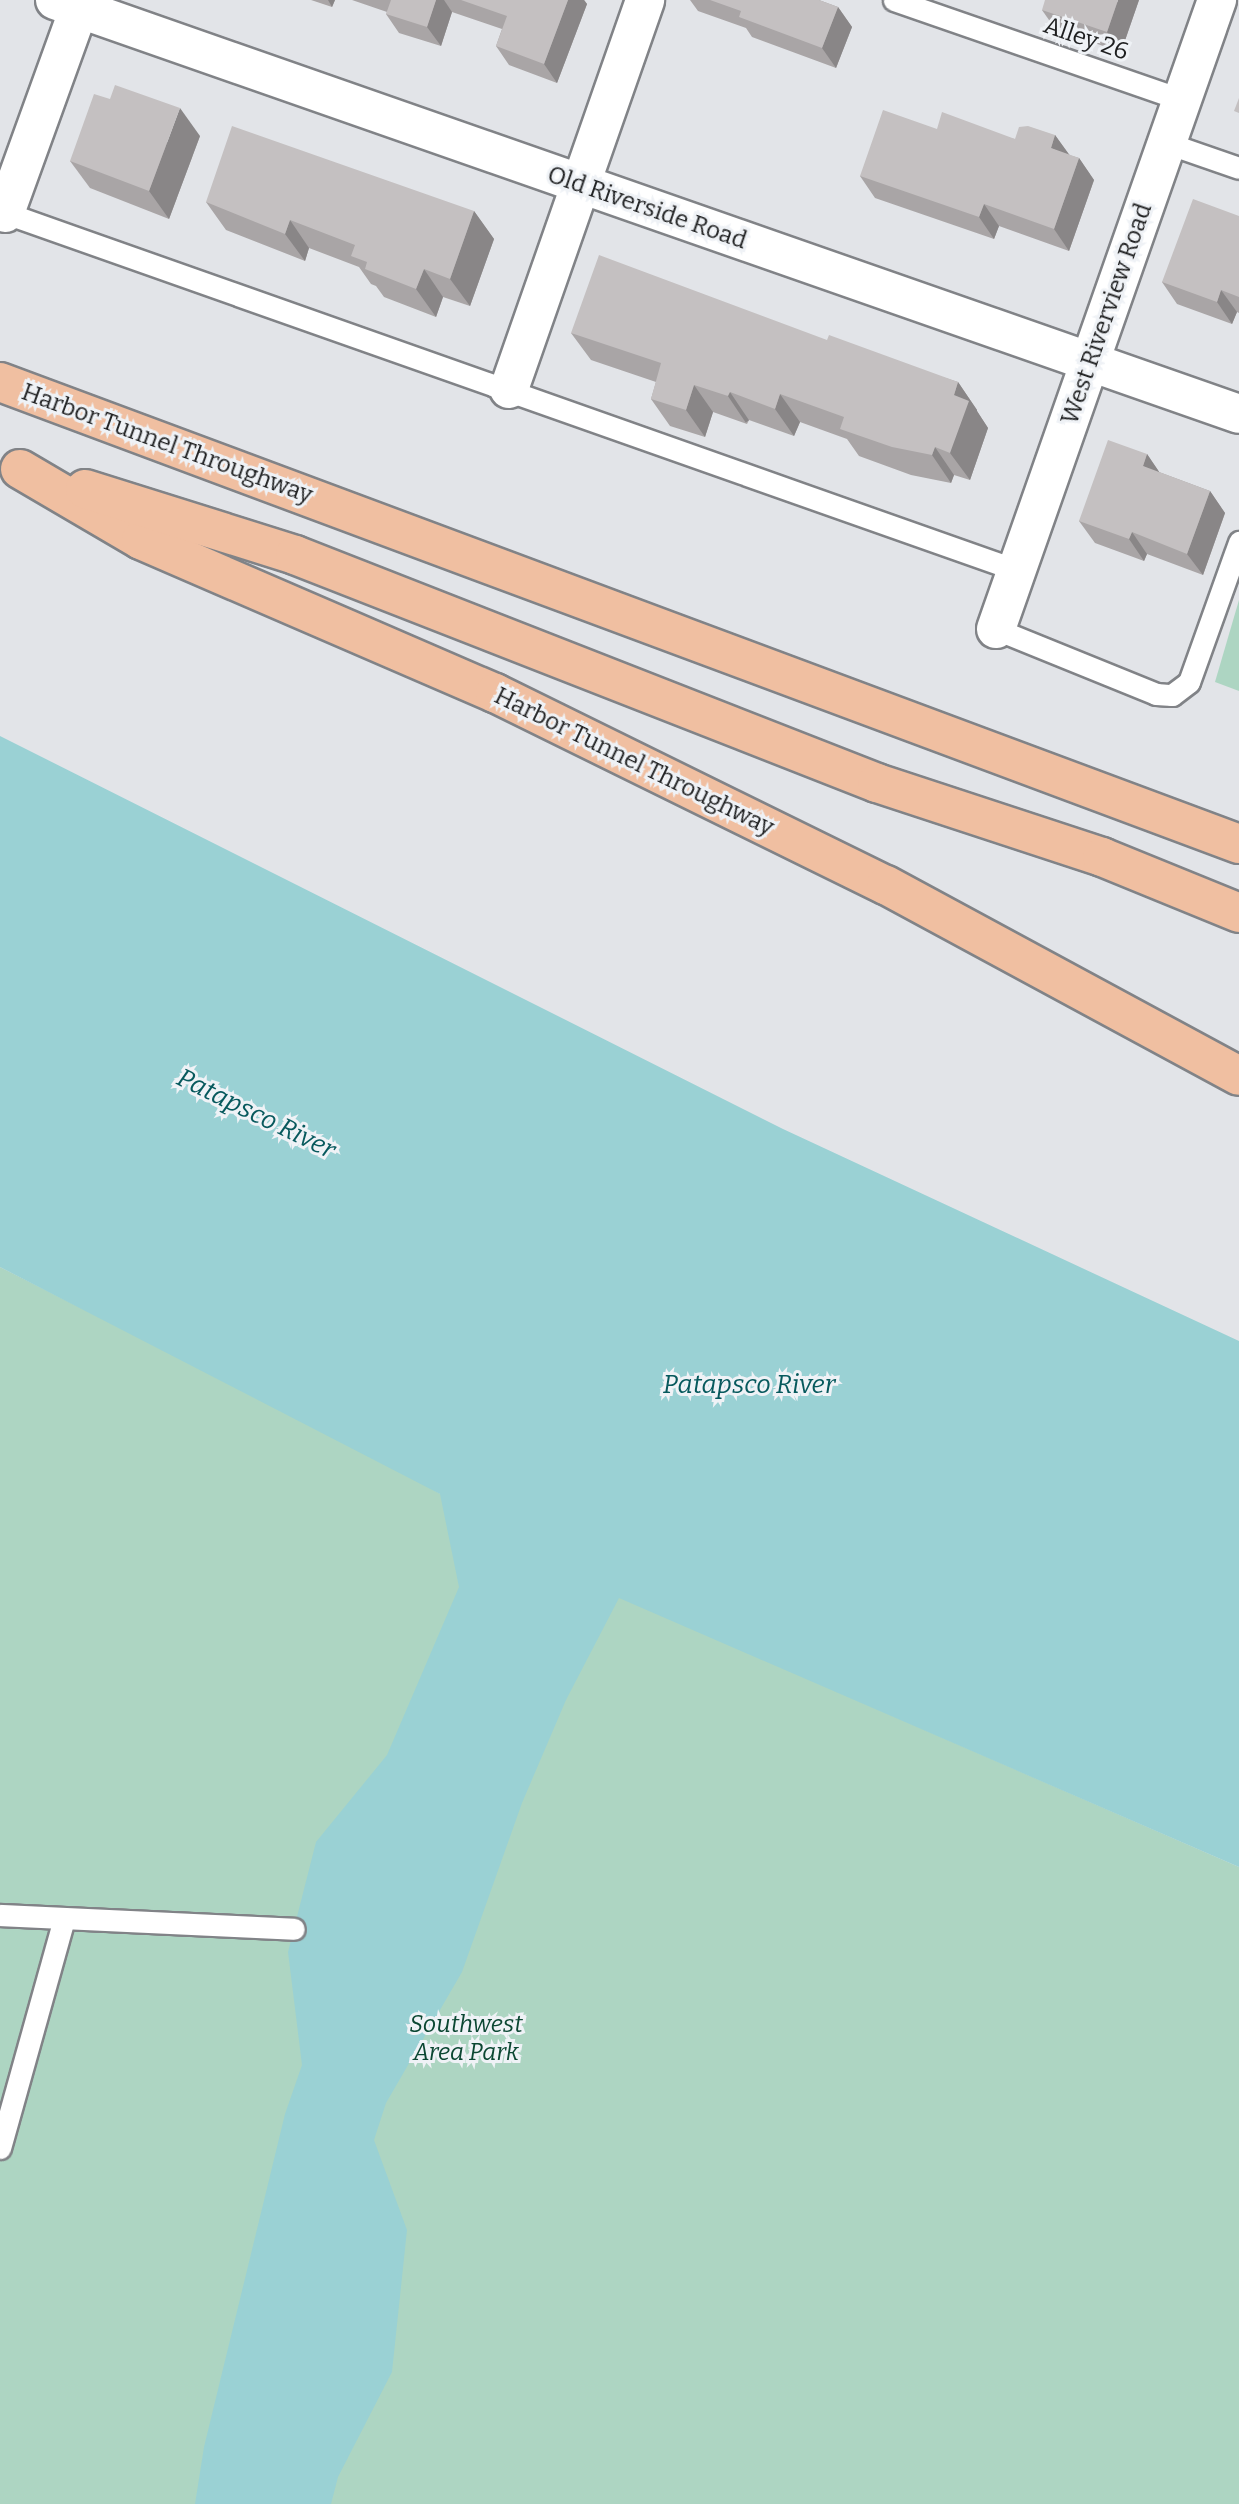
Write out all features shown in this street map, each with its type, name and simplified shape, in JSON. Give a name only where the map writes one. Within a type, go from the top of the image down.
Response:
[{"type":"highway","name":"Harbor Tunnel Throughway","points":[[0,382],[1239,844]]},
{"type":"highway","name":"Harbor Tunnel Throughway","points":[[10,465],[295,555],[877,783],[1102,857],[1239,914]]},
{"type":"highway","name":"Harbor Tunnel Throughway","points":[[10,465],[141,540],[495,693],[886,885],[1239,1076]]},
{"type":"street","points":[[509,388],[645,0]]},
{"type":"street","name":"West Riverview Road","points":[[996,629],[1217,0]]},
{"type":"street","points":[[3,212],[72,3]]},
{"type":"street","name":"Old Riverside Road","points":[[72,3],[581,185],[1239,414]]},
{"type":"lane","name":"Alley 26","points":[[894,0],[925,5],[1182,100]]},
{"type":"lane","points":[[1167,143],[1239,168]]},
{"type":"lane","points":[[3,212],[509,388],[1016,570]]},
{"type":"lane","points":[[996,629],[1156,694],[1172,695],[1189,682],[1239,542]]},
{"type":"lane","points":[[0,1915],[294,1929]]},
{"type":"lane","points":[[0,2148],[64,1919]]},
{"type":"green space","points":[[1239,600],[1239,691],[1215,682]]},
{"type":"green space","name":"Southwest Area Park","points":[[0,1267],[383,1461],[620,1597],[1239,1867],[1239,2504],[0,2504]]},
{"type":"water","name":"Patapsco River","points":[[0,736],[783,1129],[1239,1341],[1239,1867],[619,1598],[566,1700],[522,1803],[462,1972],[386,2103],[374,2140],[407,2230],[392,2372],[338,2477],[331,2504],[195,2504],[204,2447],[285,2114],[302,2065],[288,1952],[316,1842],[387,1755],[459,1587],[440,1494],[0,1267]]},
{"type":"building","points":[[391,0],[436,0],[427,27],[386,14]]},
{"type":"building","points":[[461,0],[568,0],[544,64],[496,46],[507,16]]},
{"type":"building","points":[[710,0],[819,0],[838,7],[822,48],[739,17],[741,11]]},
{"type":"building","points":[[1045,0],[1118,0],[1107,32],[1042,10]]},
{"type":"building","points":[[115,85],[180,108],[149,191],[70,161],[94,94],[110,99]]},
{"type":"building","points":[[1239,98],[1239,113],[1234,111]]},
{"type":"building","points":[[883,110],[937,129],[942,112],[1015,139],[1019,127],[1028,126],[1055,135],[1051,148],[1079,158],[1054,229],[984,204],[979,217],[860,176]]},
{"type":"building","points":[[232,126],[474,211],[450,279],[424,269],[416,289],[365,269],[367,262],[351,256],[355,245],[290,220],[285,234],[206,202]]},
{"type":"building","points":[[1193,199],[1239,216],[1239,297],[1221,290],[1217,302],[1162,282]]},
{"type":"building","points":[[599,255],[827,340],[829,335],[958,382],[954,395],[969,401],[950,453],[935,447],[932,455],[892,447],[840,429],[844,417],[780,394],[775,409],[730,392],[728,396],[694,385],[686,410],[651,399],[661,363],[571,333]]},
{"type":"building","points":[[1108,440],[1147,454],[1143,466],[1210,491],[1187,554],[1132,532],[1129,539],[1079,521]]}]
